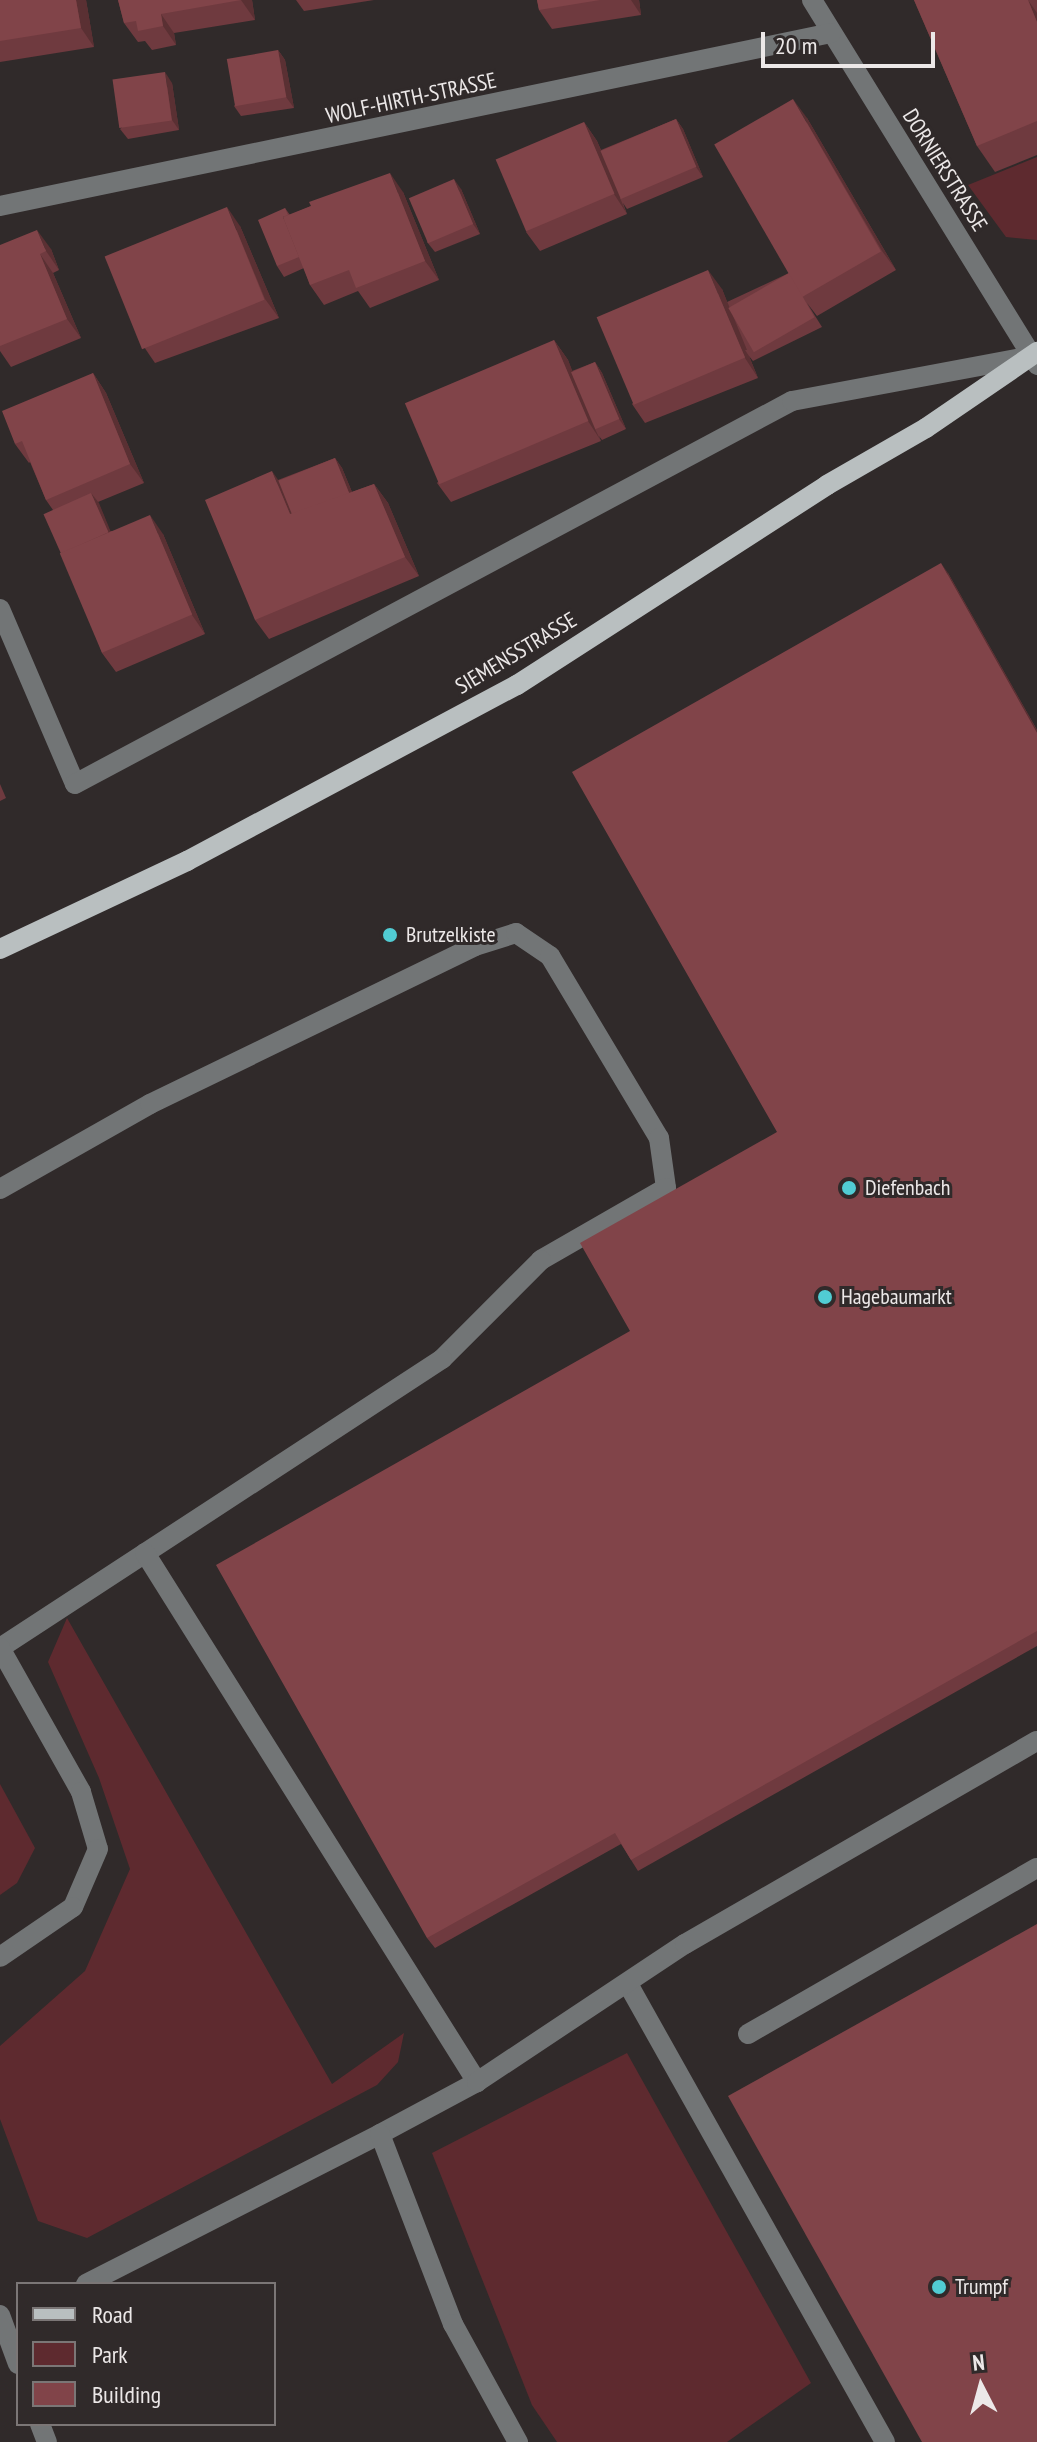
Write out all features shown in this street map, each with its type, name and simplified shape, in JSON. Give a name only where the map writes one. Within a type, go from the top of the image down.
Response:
[{"type":"main road","name":"SIEMENSSTRASSE","points":[[0,949],[187,861],[517,685],[827,485],[926,428],[1035,358]]},
{"type":"street","name":"DORNIERSTRASSE","points":[[812,0],[1035,358]]},
{"type":"street","name":"WOLF-HIRTH-STRASSE","points":[[0,206],[831,33]]},
{"type":"street","points":[[0,609],[75,784],[792,401],[902,378],[1035,358]]},
{"type":"street","points":[[0,1189],[150,1104],[475,946],[516,933],[550,956],[659,1138],[666,1188],[541,1260],[442,1359],[0,1648],[81,1792],[98,1849],[73,1907],[0,1957]]},
{"type":"street","points":[[145,1553],[477,2082]]},
{"type":"street","points":[[90,2282],[477,2082],[685,1944],[1037,1741]]},
{"type":"street","points":[[748,2034],[1037,1868]]},
{"type":"street","points":[[628,1984],[885,2442]]},
{"type":"street","points":[[380,2134],[453,2324],[518,2442]]},
{"type":"street","points":[[7,2320],[16,2356]]},
{"type":"green space","points":[[1037,157],[1037,240],[1006,237],[968,185]]},
{"type":"green space","points":[[67,1618],[332,2084],[404,2033],[398,2062],[377,2085],[87,2238],[38,2221],[0,2119],[0,2046],[85,1971],[130,1869],[99,1778],[48,1662]]},
{"type":"green space","points":[[0,1784],[35,1848],[17,1883],[0,1895]]},
{"type":"green space","points":[[627,2053],[811,2383],[727,2442],[557,2442],[532,2405],[432,2153]]},
{"type":"building","points":[[0,0],[76,0],[81,28],[0,41]]},
{"type":"building","points":[[118,0],[241,0],[161,14],[163,26],[138,31],[136,21],[124,23]]},
{"type":"building","points":[[537,0],[600,0],[539,10]]},
{"type":"building","points":[[914,0],[1028,0],[1037,22],[1037,121],[977,146]]},
{"type":"building","points":[[278,50],[286,97],[235,106],[227,59]]},
{"type":"building","points":[[165,72],[172,121],[119,128],[113,79]]},
{"type":"building","points":[[793,99],[881,251],[802,297],[714,144]]},
{"type":"building","points":[[676,119],[696,167],[621,199],[601,151]]},
{"type":"building","points":[[584,122],[614,194],[526,231],[496,160]]},
{"type":"building","points":[[390,173],[425,261],[356,288],[349,270],[310,285],[283,217],[311,206],[309,202]]},
{"type":"building","points":[[454,179],[473,224],[428,243],[409,198]]},
{"type":"building","points":[[227,207],[264,300],[142,349],[105,256]]},
{"type":"building","points":[[285,208],[288,215],[283,217],[299,257],[277,266],[258,220]]},
{"type":"building","points":[[37,230],[46,251],[40,254],[67,319],[0,346],[0,245]]},
{"type":"building","points":[[708,270],[745,357],[634,405],[597,317]]},
{"type":"building","points":[[789,273],[814,317],[754,352],[728,308]]},
{"type":"building","points":[[554,340],[588,421],[439,484],[405,403]]},
{"type":"building","points":[[595,362],[619,419],[595,429],[571,372]]},
{"type":"building","points":[[93,373],[130,464],[46,500],[22,441],[15,444],[2,411]]},
{"type":"building","points":[[335,458],[349,493],[293,516],[278,481]]},
{"type":"building","points":[[272,471],[290,514],[374,484],[405,557],[255,620],[205,500]]},
{"type":"building","points":[[91,493],[108,532],[61,553],[43,514]]},
{"type":"building","points":[[150,515],[192,614],[102,653],[60,553]]},
{"type":"building","name":"Hagebaumarkt","points":[[941,563],[1037,733],[1037,1631],[631,1860],[615,1833],[427,1938],[216,1565],[630,1331],[580,1243],[777,1132],[572,772]]},
{"type":"building","name":"Trumpf","points":[[1037,1924],[1037,2442],[922,2442],[728,2096]]},
{"type":"place","name":"Brutzelkiste","points":[[390,935]]},
{"type":"place","name":"Diefenbach","points":[[849,1188]]},
{"type":"place","name":"Hagebaumarkt","points":[[825,1297]]},
{"type":"place","name":"Trumpf","points":[[939,2287]]}]
